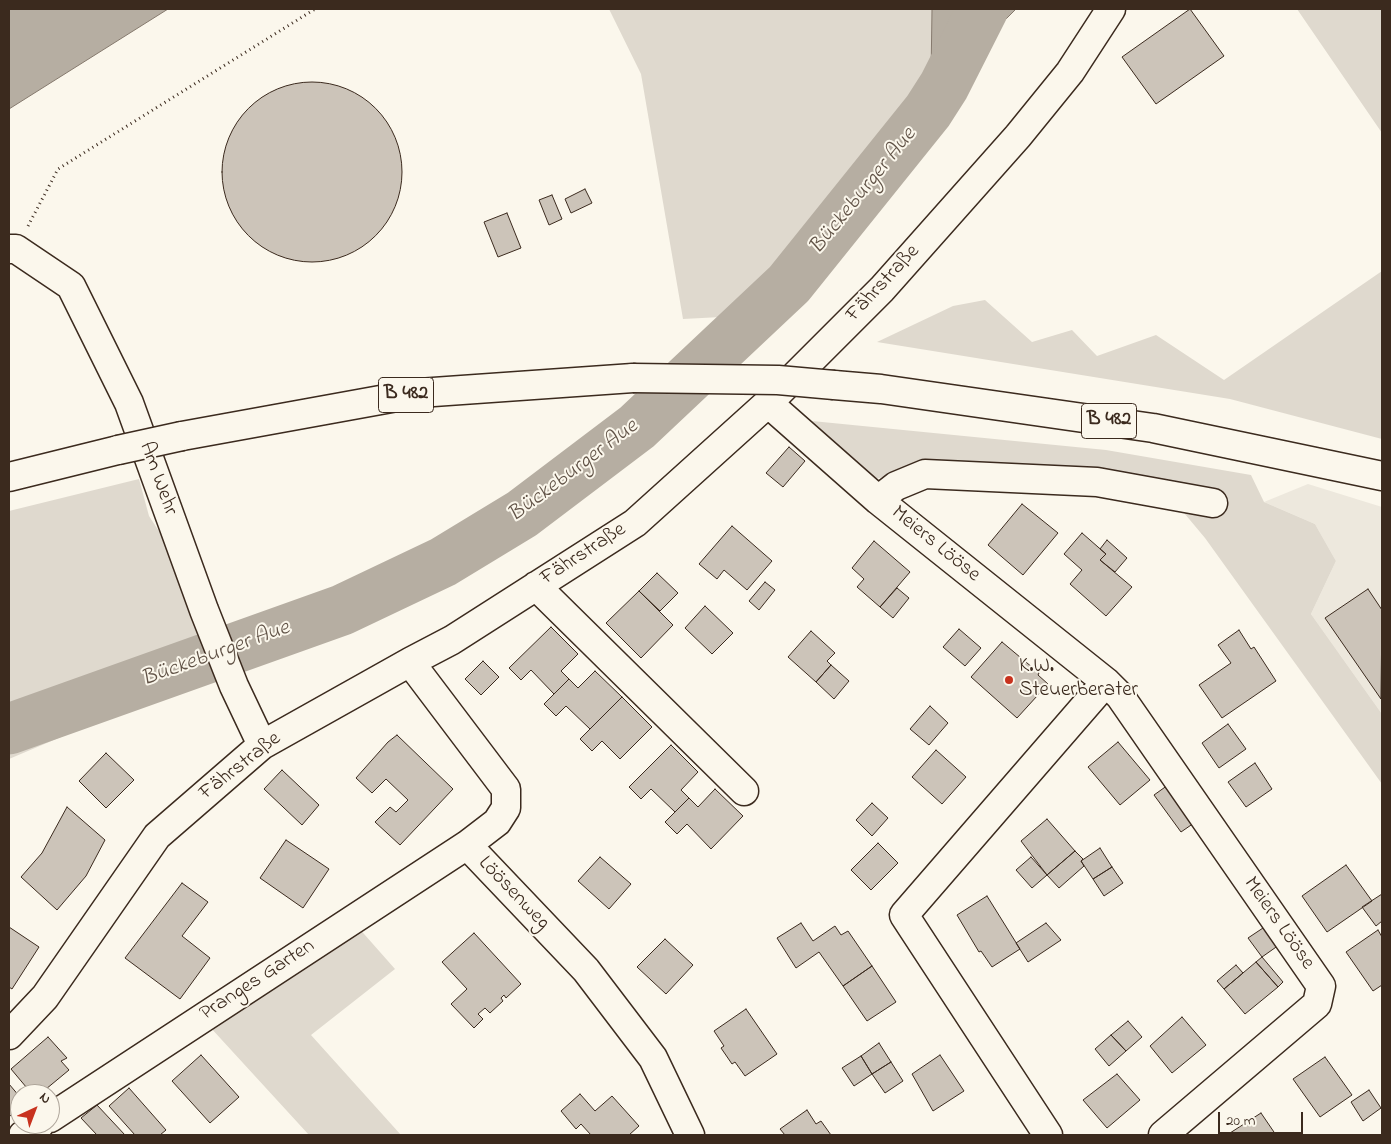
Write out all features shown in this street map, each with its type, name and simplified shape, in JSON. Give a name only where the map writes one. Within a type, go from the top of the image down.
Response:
[{"type":"street","name":"Fährstraße","points":[[9,1035],[45,997],[157,836],[262,745],[452,640],[635,523],[768,403],[882,289],[1018,136],[1070,72],[1111,9]]},
{"type":"street","name":"Am Wehr","points":[[12,249],[71,286],[129,403],[204,610],[234,686],[262,745]]},
{"type":"street","name":"B 482","points":[[9,478],[182,436],[418,393],[633,378],[758,379],[881,389],[1153,428],[1382,476]]},
{"type":"street","name":"Meiers Lööse","points":[[768,403],[878,500],[1106,682],[1120,696],[1322,986],[1317,1004],[1163,1135]]},
{"type":"street","points":[[878,500],[896,486],[925,474],[1097,482],[1213,503]]},
{"type":"street","points":[[536,586],[744,791]]},
{"type":"street","name":"Löösenweg","points":[[410,662],[506,789],[506,808],[497,822],[467,845],[586,970],[653,1058],[690,1135]]},
{"type":"street","points":[[1048,1135],[904,916],[1106,682]]},
{"type":"street","name":"Pranges Garten","points":[[60,1111],[467,845]]},
{"type":"path","points":[[12,249],[58,169],[315,9]]},
{"type":"shaded area","points":[[9,9],[168,9],[9,109]]},
{"type":"shaded area","points":[[609,9],[932,9],[931,78],[875,166],[740,316],[683,319],[641,74]]},
{"type":"shaded area","points":[[932,9],[1016,9],[1003,22],[977,58],[943,119],[928,111],[931,78]]},
{"type":"shaded area","points":[[1297,9],[1382,9],[1382,133]]},
{"type":"shaded area","points":[[1382,271],[1382,439],[1230,399],[877,342],[953,306],[985,300],[1032,342],[1072,330],[1097,356],[1156,335],[1224,380]]},
{"type":"shaded area","points":[[812,421],[1106,450],[1251,475],[1264,502],[1315,524],[1336,561],[1311,614],[1382,714],[1382,784],[1205,538],[1159,483],[918,469],[875,479]]},
{"type":"shaded area","points":[[139,479],[149,516],[243,660],[9,759],[9,511]]},
{"type":"shaded area","points":[[1308,484],[1382,507],[1382,714],[1311,614],[1336,561],[1315,524],[1264,502]]},
{"type":"shaded area","points":[[357,926],[395,969],[311,1035],[401,1135],[309,1135],[210,1027]]},
{"type":"building","points":[[1190,9],[1224,56],[1156,104],[1122,57]]},
{"type":"building","points":[[303,82],[321,82],[346,89],[362,97],[376,108],[387,122],[395,138],[402,163],[402,181],[395,206],[387,222],[376,236],[362,247],[338,258],[321,262],[303,262],[286,258],[262,247],[242,229],[226,198],[222,181],[222,163],[226,146],[237,122],[255,102],[286,86]]},
{"type":"building","points":[[585,189],[592,203],[571,213],[565,199]]},
{"type":"building","points":[[552,195],[562,219],[549,225],[539,200]]},
{"type":"building","points":[[507,213],[521,248],[498,257],[484,222]]},
{"type":"building","points":[[789,447],[805,461],[783,487],[766,473]]},
{"type":"building","points":[[1022,504],[1058,533],[1023,575],[988,545]]},
{"type":"building","points":[[732,526],[772,561],[747,590],[724,570],[717,579],[699,564]]},
{"type":"building","points":[[1082,533],[1106,554],[1100,560],[1132,587],[1106,616],[1070,584],[1082,570],[1064,554]]},
{"type":"building","points":[[1107,540],[1127,558],[1115,572],[1100,560],[1106,554],[1100,549]]},
{"type":"building","points":[[874,541],[910,572],[880,607],[857,587],[864,579],[852,568]]},
{"type":"building","points":[[657,573],[678,593],[660,611],[639,591]]},
{"type":"building","points":[[765,582],[775,590],[759,610],[749,601]]},
{"type":"building","points":[[897,588],[909,598],[893,618],[880,607]]},
{"type":"building","points":[[1368,589],[1382,610],[1381,699],[1325,618]]},
{"type":"building","points":[[639,591],[673,625],[641,658],[606,623]]},
{"type":"building","points":[[705,606],[733,633],[712,654],[685,628]]},
{"type":"building","points":[[551,627],[578,654],[561,671],[569,679],[554,694],[531,670],[521,680],[509,668]]},
{"type":"building","points":[[959,629],[981,648],[965,666],[943,647]]},
{"type":"building","points":[[1239,630],[1251,649],[1254,647],[1276,681],[1222,718],[1199,685],[1231,663],[1218,645]]},
{"type":"building","points":[[811,631],[835,653],[827,661],[831,665],[816,682],[788,657]]},
{"type":"building","name":"K.W. Steuerberater","points":[[1002,642],[1039,673],[1038,675],[1048,684],[1017,718],[971,677]]},
{"type":"building","points":[[483,661],[499,677],[481,695],[465,679]]},
{"type":"building","points":[[831,665],[849,681],[834,699],[816,682]]},
{"type":"building","points":[[595,671],[622,697],[590,729],[566,706],[556,716],[544,704],[569,679],[578,688]]},
{"type":"building","points":[[622,697],[652,727],[620,759],[602,741],[592,751],[580,739]]},
{"type":"building","points":[[930,706],[948,723],[929,745],[910,729]]},
{"type":"building","points":[[1228,724],[1246,749],[1219,768],[1202,743]]},
{"type":"building","points":[[397,735],[453,789],[400,845],[375,822],[390,807],[396,812],[408,800],[386,779],[372,793],[356,778],[388,742]]},
{"type":"building","points":[[1118,742],[1150,780],[1120,805],[1088,767]]},
{"type":"building","points":[[671,745],[698,772],[681,790],[689,798],[675,812],[651,789],[641,799],[629,787]]},
{"type":"building","points":[[936,750],[966,777],[942,804],[912,777]]},
{"type":"building","points":[[106,753],[134,780],[106,808],[79,781]]},
{"type":"building","points":[[1255,763],[1272,789],[1246,807],[1228,782]]},
{"type":"building","points":[[282,770],[319,805],[302,825],[264,789]]},
{"type":"building","points":[[1168,785],[1194,823],[1181,832],[1154,795]]},
{"type":"building","points":[[715,789],[743,816],[711,849],[687,824],[677,834],[665,822],[689,798],[698,807]]},
{"type":"building","points":[[872,803],[888,818],[872,836],[856,820]]},
{"type":"building","points":[[67,807],[105,840],[86,876],[57,910],[21,877],[42,853]]},
{"type":"building","points":[[1047,819],[1075,851],[1047,875],[1021,841]]},
{"type":"building","points":[[286,840],[329,869],[303,908],[260,878]]},
{"type":"building","points":[[878,843],[898,863],[871,890],[851,870]]},
{"type":"building","points":[[1100,848],[1112,867],[1093,879],[1081,861]]},
{"type":"building","points":[[1075,851],[1083,859],[1081,861],[1084,866],[1059,888],[1047,875]]},
{"type":"building","points":[[600,857],[631,884],[609,909],[578,881]]},
{"type":"building","points":[[1031,857],[1047,875],[1032,888],[1016,870]]},
{"type":"building","points":[[1346,865],[1372,901],[1327,932],[1302,896]]},
{"type":"building","points":[[1112,867],[1123,883],[1104,896],[1093,879]]},
{"type":"building","points":[[182,883],[208,902],[182,936],[210,958],[180,999],[125,958]]},
{"type":"building","points":[[1382,894],[1382,921],[1376,926],[1362,907]]},
{"type":"building","points":[[987,896],[1020,949],[992,967],[981,951],[979,952],[957,915]]},
{"type":"building","points":[[801,923],[813,941],[835,926],[841,935],[848,931],[872,966],[843,986],[819,952],[796,968],[777,938]]},
{"type":"building","points":[[1046,923],[1061,940],[1028,962],[1016,943]]},
{"type":"building","points":[[1266,926],[1279,945],[1262,957],[1248,938]]},
{"type":"building","points":[[9,927],[39,947],[12,989],[9,987]]},
{"type":"building","points":[[1378,930],[1382,937],[1382,985],[1373,991],[1346,952]]},
{"type":"building","points":[[474,933],[521,984],[506,998],[504,995],[501,998],[503,1001],[490,1013],[485,1008],[478,1014],[483,1019],[474,1028],[451,1004],[467,989],[442,962]]},
{"type":"building","points":[[665,939],[693,965],[666,994],[637,967]]},
{"type":"building","points":[[1262,957],[1283,982],[1278,987],[1256,962]]},
{"type":"building","points":[[1256,962],[1278,987],[1245,1014],[1224,989]]},
{"type":"building","points":[[1236,965],[1243,973],[1224,989],[1217,981]]},
{"type":"building","points":[[872,966],[896,1002],[867,1021],[843,986]]},
{"type":"building","points":[[746,1009],[777,1054],[745,1076],[735,1062],[732,1064],[721,1048],[724,1046],[714,1031]]},
{"type":"building","points":[[1182,1017],[1206,1045],[1172,1073],[1150,1046]]},
{"type":"building","points":[[1128,1021],[1142,1037],[1126,1051],[1111,1035]]},
{"type":"building","points":[[1111,1035],[1126,1051],[1109,1066],[1095,1049]]},
{"type":"building","points":[[48,1037],[67,1058],[61,1061],[69,1070],[52,1084],[24,1084],[11,1069]]},
{"type":"building","points":[[879,1043],[891,1062],[872,1074],[861,1056]]},
{"type":"building","points":[[201,1055],[239,1097],[210,1123],[172,1081]]},
{"type":"building","points":[[940,1055],[964,1091],[933,1111],[912,1074]]},
{"type":"building","points":[[861,1056],[872,1074],[854,1086],[842,1068]]},
{"type":"building","points":[[1325,1057],[1352,1095],[1320,1117],[1293,1079]]},
{"type":"building","points":[[891,1062],[903,1081],[885,1093],[872,1074]]},
{"type":"building","points":[[1117,1074],[1140,1100],[1107,1128],[1083,1100]]},
{"type":"building","points":[[9,1084],[10,1116],[9,1117]]},
{"type":"building","points":[[129,1088],[166,1130],[160,1135],[135,1135],[109,1106]]},
{"type":"building","points":[[1369,1090],[1381,1108],[1363,1121],[1351,1102]]},
{"type":"building","points":[[580,1094],[595,1111],[612,1096],[639,1126],[629,1135],[591,1135],[581,1124],[576,1129],[561,1111]]},
{"type":"building","points":[[97,1105],[125,1135],[97,1135],[81,1118]]},
{"type":"building","points":[[807,1110],[816,1124],[821,1121],[831,1135],[785,1135],[780,1129]]},
{"type":"building","points":[[1261,1113],[1276,1135],[1232,1135],[1230,1133]]},
{"type":"waterway","name":"Bückeburger Aue","points":[[9,729],[342,610],[443,562],[522,514],[637,427],[789,284],[928,111],[944,86],[983,9]]},
{"type":"place","name":"K.W. Steuerberater","points":[[1009,680]]}]
